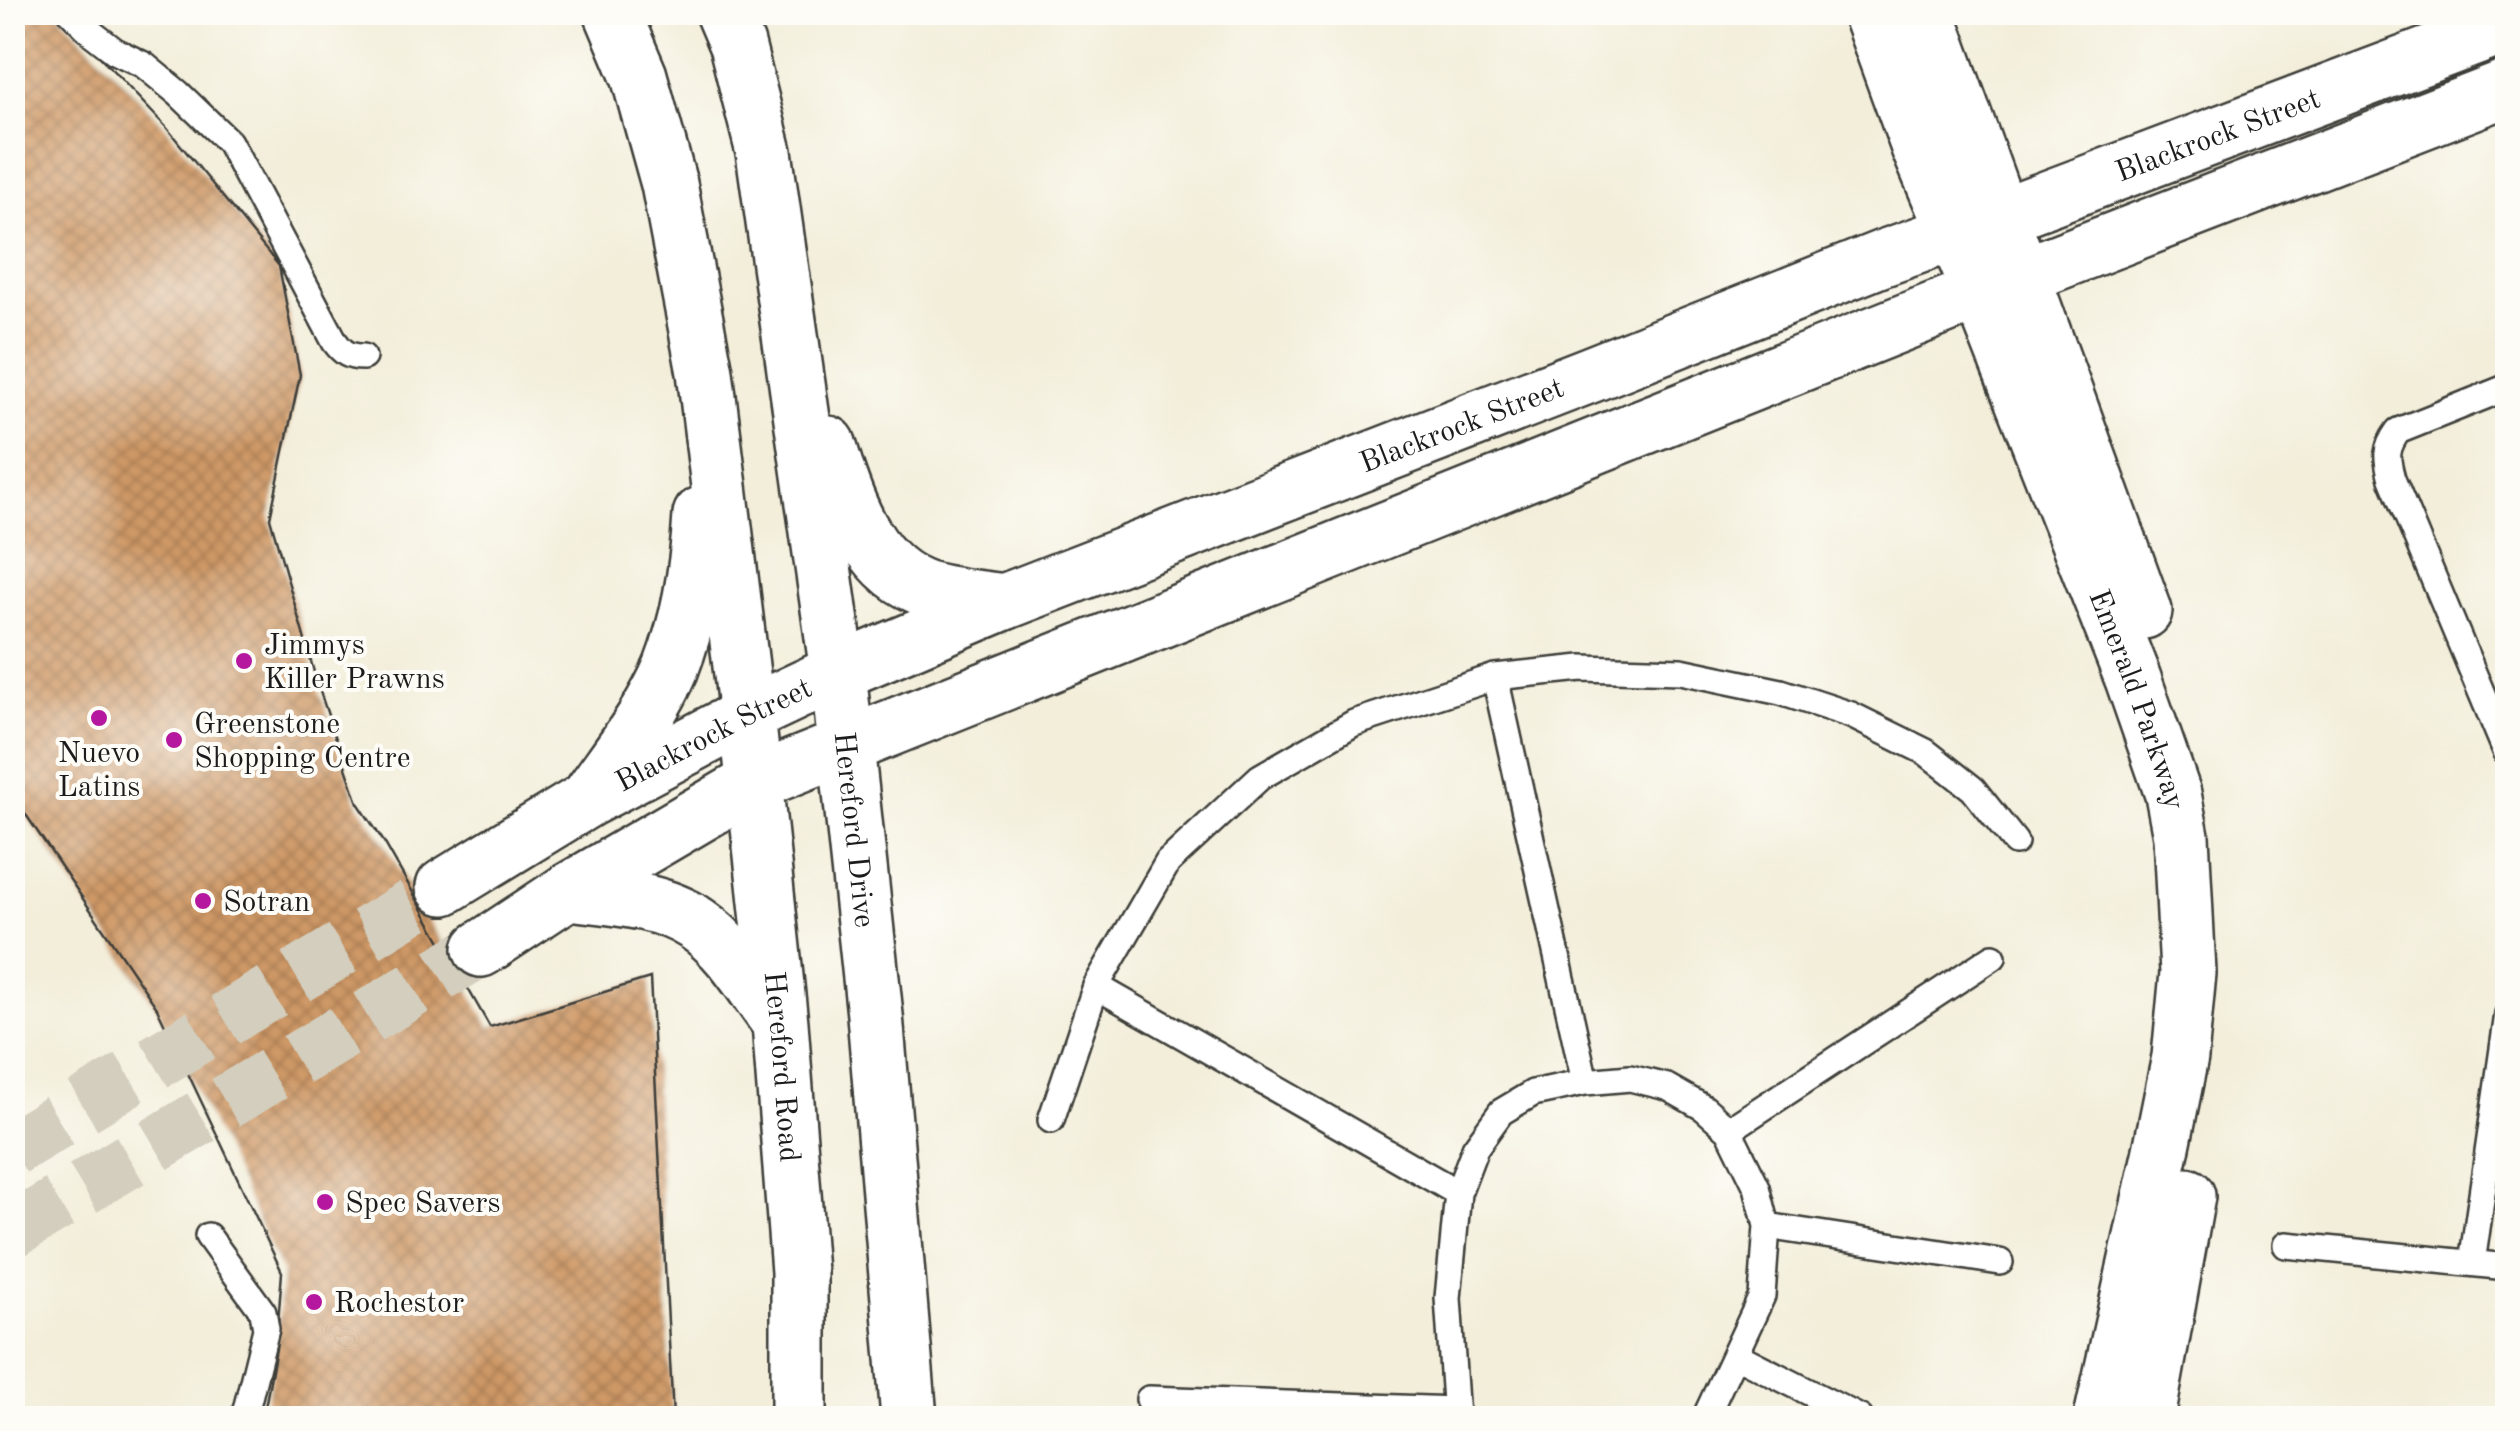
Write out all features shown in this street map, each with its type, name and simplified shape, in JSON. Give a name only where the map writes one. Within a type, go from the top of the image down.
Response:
[{"type":"street","points":[[612,12],[639,76],[670,184],[706,372],[746,715]]},
{"type":"street","name":"Hereford Drive","points":[[723,12],[737,44],[764,152],[838,672],[875,1016],[909,1418]]},
{"type":"street","name":"Emerald Parkway","points":[[1870,12],[1920,147],[1977,225]]},
{"type":"street","name":"Emerald Parkway","points":[[1926,12],[1977,225],[2172,686],[2203,830],[2214,947],[2213,1018],[2198,1133],[2147,1418]]},
{"type":"street","name":"Blackrock Street","points":[[444,887],[588,800],[746,715],[1004,602],[1884,258],[2508,25]]},
{"type":"street","name":"Blackrock Street","points":[[481,949],[567,892],[753,783],[2002,283],[2508,88]]},
{"type":"street","points":[[779,258],[817,408],[841,484],[874,550],[894,574],[922,588],[1004,602]]},
{"type":"street","name":"Emerald Parkway","points":[[2002,283],[2158,745],[2181,836],[2188,974],[2180,1057],[2102,1418]]},
{"type":"street","points":[[588,800],[654,700],[682,634],[700,542],[706,372]]},
{"type":"street","name":"Hereford Road","points":[[746,715],[780,1023],[799,1272],[799,1418]]},
{"type":"street","points":[[567,892],[646,903],[696,923],[716,939],[780,1023]]},
{"type":"lane","points":[[72,12],[93,34],[144,65],[178,93],[228,142],[334,342],[342,352],[363,357]]},
{"type":"lane","points":[[2508,386],[2398,431],[2389,444],[2387,460],[2508,756]]},
{"type":"lane","points":[[1052,1120],[1096,986],[1168,862],[1260,777],[1354,724],[1495,677],[1582,668],[1681,670],[1781,692],[1851,716],[1926,752],[1973,789],[2015,842]]},
{"type":"lane","points":[[1495,677],[1585,1082]]},
{"type":"lane","points":[[1729,1130],[1993,957]]},
{"type":"lane","points":[[1096,986],[1458,1193]]},
{"type":"lane","points":[[2472,1263],[2508,1014]]},
{"type":"lane","points":[[1149,1400],[1456,1414],[1448,1298],[1458,1193],[1475,1148],[1501,1112],[1533,1093],[1630,1078],[1667,1087],[1704,1108],[1729,1130],[1757,1187],[1767,1226],[1762,1296],[1706,1418]]},
{"type":"lane","points":[[1767,1226],[2000,1262]]},
{"type":"lane","points":[[208,1236],[263,1312],[266,1329],[244,1418]]},
{"type":"lane","points":[[2286,1245],[2508,1267]]},
{"type":"lane","points":[[1736,1355],[1860,1418]]},
{"type":"building","name":"Greenstone Shopping Centre","points":[[12,12],[58,12],[166,127],[279,266],[300,375],[270,518],[318,686],[358,803],[490,1027],[650,978],[673,1418],[263,1418],[276,1349],[282,1272],[157,1008],[12,794]]},
{"type":"tunnel","points":[[12,1149],[444,887]]},
{"type":"tunnel","points":[[12,1231],[481,949]]},
{"type":"place","name":"Jimmys Killer Prawns","points":[[244,661]]},
{"type":"place","name":"Nuevo Latins","points":[[99,718]]},
{"type":"place","name":"Greenstone Shopping Centre","points":[[174,740]]},
{"type":"place","name":"Sotran","points":[[203,901]]},
{"type":"place","name":"Spec Savers","points":[[325,1202]]},
{"type":"place","name":"Rochestor","points":[[314,1302]]}]
